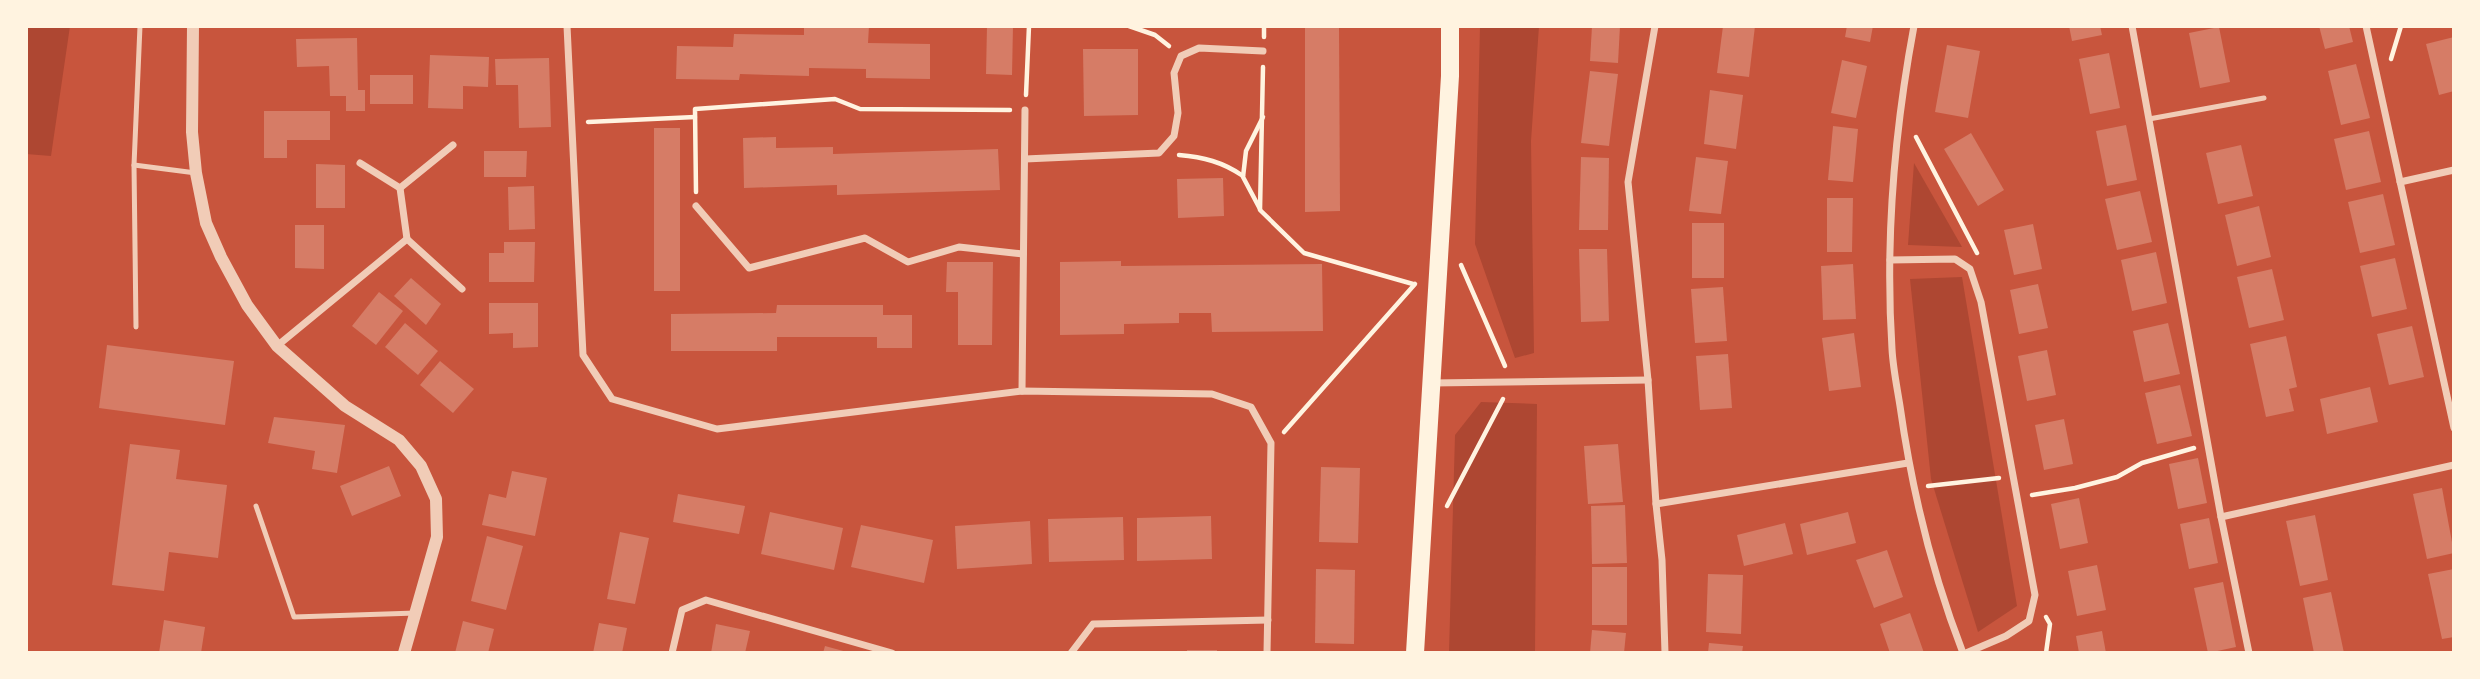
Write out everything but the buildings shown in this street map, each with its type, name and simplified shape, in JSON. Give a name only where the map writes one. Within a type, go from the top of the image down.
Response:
[{"type":"main road","points":[[1415,653],[1450,76],[1450,26]]},
{"type":"street","points":[[193,26],[192,132],[196,173],[206,223],[221,257],[247,305],[277,346],[345,406],[399,440],[421,466],[436,499],[437,537],[404,653]]},
{"type":"street","points":[[567,26],[583,355],[612,398],[717,429],[1022,391],[1212,394],[1251,407],[1271,443],[1267,653]]},
{"type":"street","points":[[1655,26],[1628,181],[1648,380],[1662,560],[1665,653]]},
{"type":"street","points":[[1890,260],[1955,259],[1970,269],[1981,302],[2035,594],[2029,621],[2006,636],[1964,653],[1924,535],[1908,463],[1892,350],[1890,260],[1893,171],[1900,107],[1914,26]]},
{"type":"street","points":[[2132,26],[2221,517],[2249,653]]},
{"type":"street","points":[[2366,26],[2454,428]]},
{"type":"street","points":[[1025,159],[1159,153],[1174,136],[1178,113],[1174,73],[1181,56],[1199,48],[1264,51]]},
{"type":"street","points":[[1022,391],[1025,110]]},
{"type":"street","points":[[400,188],[453,145]]},
{"type":"street","points":[[360,163],[400,188]]},
{"type":"street","points":[[2400,181],[2454,170]]},
{"type":"street","points":[[400,188],[407,239],[461,289]]},
{"type":"street","points":[[696,206],[749,268],[864,238],[908,262],[959,247],[1023,254]]},
{"type":"street","points":[[277,346],[407,239]]},
{"type":"street","points":[[1430,383],[1648,380]]},
{"type":"street","points":[[1656,504],[1908,463]]},
{"type":"street","points":[[2221,517],[2454,466]]},
{"type":"street","points":[[672,653],[682,610],[706,600],[892,653]]},
{"type":"street","points":[[1071,653],[1093,624],[1268,620]]},
{"type":"lane","points":[[136,327],[134,165],[141,26]]},
{"type":"lane","points":[[2149,119],[2264,98]]},
{"type":"lane","points":[[134,165],[196,173]]},
{"type":"lane","points":[[256,506],[294,617],[416,614]]},
{"type":"path","points":[[696,206],[695,109],[835,99],[860,109],[1025,110],[1029,26]]},
{"type":"path","points":[[1129,26],[1155,35],[1181,56]]},
{"type":"path","points":[[1260,210],[1264,51]]},
{"type":"path","points":[[1900,107],[1976,250],[1978,263]]},
{"type":"path","points":[[572,122],[695,117]]},
{"type":"path","points":[[1244,177],[1246,151],[1263,117]]},
{"type":"path","points":[[1159,153],[1202,157],[1230,167],[1244,177],[1260,210],[1304,253],[1413,284],[1437,286]]},
{"type":"path","points":[[1271,446],[1413,284]]},
{"type":"path","points":[[2017,497],[2075,488],[2117,477],[2143,463],[2208,444]]},
{"type":"path","points":[[1913,487],[2013,476]]},
{"type":"shaded area","points":[[26,26],[70,26],[51,156],[26,154]]},
{"type":"shaded area","points":[[1480,26],[1539,26],[1531,141],[1534,353],[1515,358],[1475,244]]},
{"type":"shaded area","points":[[1914,163],[1962,247],[1908,245]]},
{"type":"shaded area","points":[[1962,277],[2017,606],[1978,632],[1931,479],[1910,279]]},
{"type":"shaded area","points":[[1481,402],[1537,404],[1535,653],[1449,653],[1455,435]]}]
